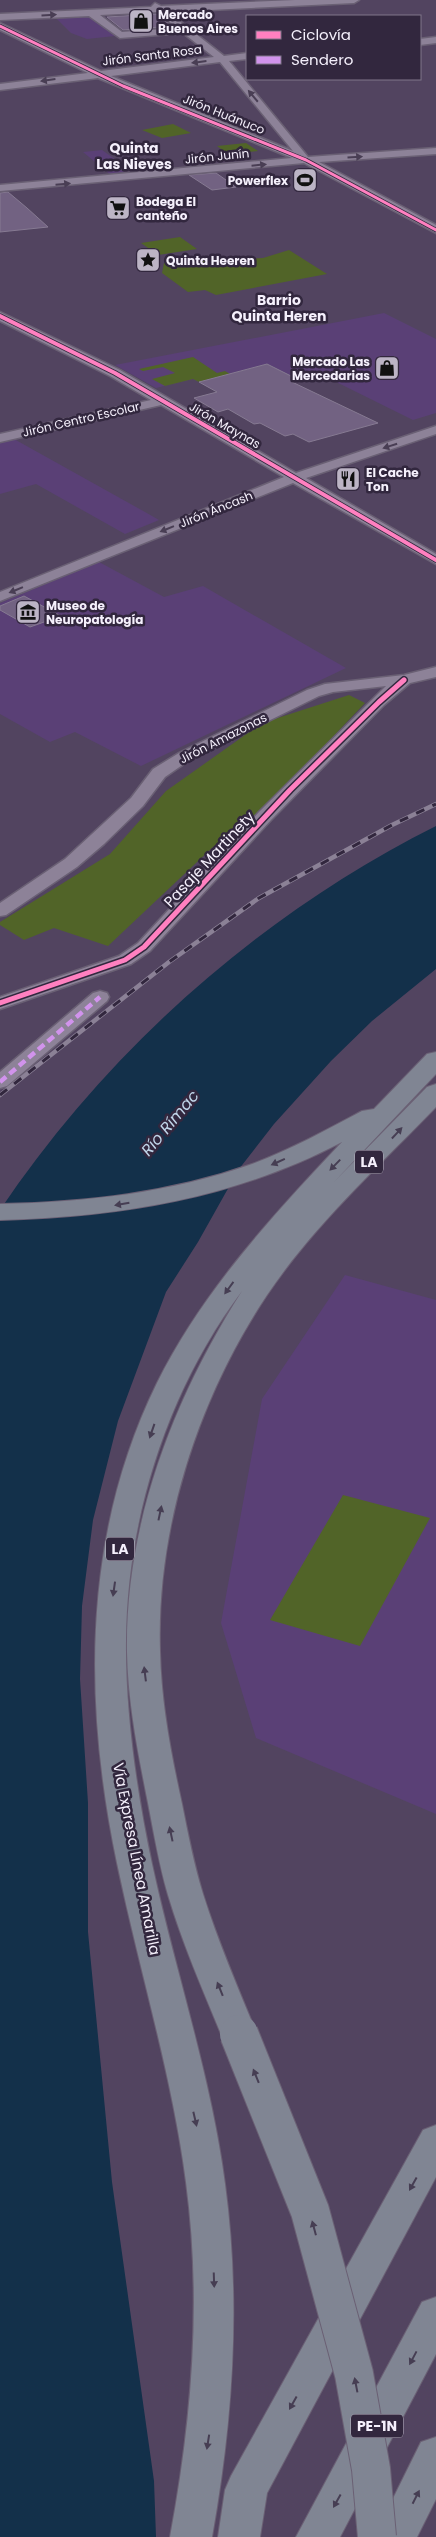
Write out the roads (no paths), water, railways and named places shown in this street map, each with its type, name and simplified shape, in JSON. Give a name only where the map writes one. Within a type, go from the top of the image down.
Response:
[{"type":"highway","name":"Vía Expresa Línea Amarilla","points":[[191,2537],[210,2431],[215,2316],[207,2195],[198,2132],[138,1885],[117,1765],[109,1639],[121,1544],[131,1500],[156,1420],[172,1382],[195,1340],[220,1301],[269,1235],[436,1059]]},
{"type":"highway","name":"LA","points":[[377,2537],[371,2469],[354,2374],[310,2211],[238,2034],[180,1876],[156,1759],[143,1662],[147,1589],[160,1508],[186,1422],[201,1387],[218,1354],[257,1291],[303,1232],[436,1092]]},
{"type":"highway","points":[[0,1212],[100,1208],[158,1197],[262,1169],[323,1142],[392,1104]]},
{"type":"highway","points":[[239,2537],[246,2490],[436,2141]]},
{"type":"highway","name":"PE-1N","points":[[317,2537],[436,2314]]},
{"type":"highway","points":[[395,2537],[436,2456]]},
{"type":"street","points":[[144,0],[160,9],[222,59],[306,160]]},
{"type":"street","points":[[0,18],[354,0]]},
{"type":"street","points":[[92,13],[120,35],[185,30]]},
{"type":"street","name":"Jirón Huánuco","points":[[0,26],[96,74],[306,160],[436,230]]},
{"type":"street","points":[[421,42],[436,40]]},
{"type":"street","name":"Jirón Santa Rosa","points":[[0,87],[246,56]]},
{"type":"street","name":"Jirón Junín","points":[[0,188],[306,160],[436,151]]},
{"type":"street","points":[[0,176],[14,187]]},
{"type":"street","name":"Jirón Maynas","points":[[1,317],[100,365],[436,560]]},
{"type":"street","name":"Jirón Centro Escolar","points":[[0,438],[162,401]]},
{"type":"street","name":"Jirón Áncash","points":[[0,597],[293,478],[436,430]]},
{"type":"street","name":"Jirón Amazonas","points":[[0,911],[71,863],[132,807],[159,773],[185,756],[314,693],[331,687],[404,680],[436,672]]},
{"type":"street","name":"Pasaje Martinety","points":[[0,1003],[125,960],[144,947],[300,779],[344,738],[381,697],[404,680]]},
{"type":"street","points":[[0,1082],[100,997]]},
{"type":"water","name":"Río Rímac","points":[[436,826],[436,969],[372,1021],[331,1061],[274,1124],[239,1169],[198,1242],[166,1292],[118,1421],[93,1520],[82,1606],[80,1679],[88,1803],[88,1932],[112,2182],[154,2481],[156,2537],[0,2537],[0,1210],[43,1151],[90,1094],[140,1041],[193,990],[250,943],[309,900],[371,861]]},
{"type":"railway","points":[[0,1095],[169,962],[259,898],[392,825],[436,804]]},
{"type":"place","name":"Mercado Buenos Aires","points":[[141,21]]},
{"type":"place","name":"Powerflex","points":[[305,180]]},
{"type":"place","name":"Bodega El canteño","points":[[118,208]]},
{"type":"place","name":"Quinta Heeren","points":[[148,260]]},
{"type":"place","name":"Mercado Las Mercedarias","points":[[387,368]]},
{"type":"place","name":"El Cache Ton","points":[[348,479]]},
{"type":"place","name":"Museo de Neuropatología","points":[[28,612]]},
{"type":"district","name":"Quinta Las Nieves","points":[[134,156]]},
{"type":"district","name":"Barrio Quinta Heren","points":[[279,308]]}]
